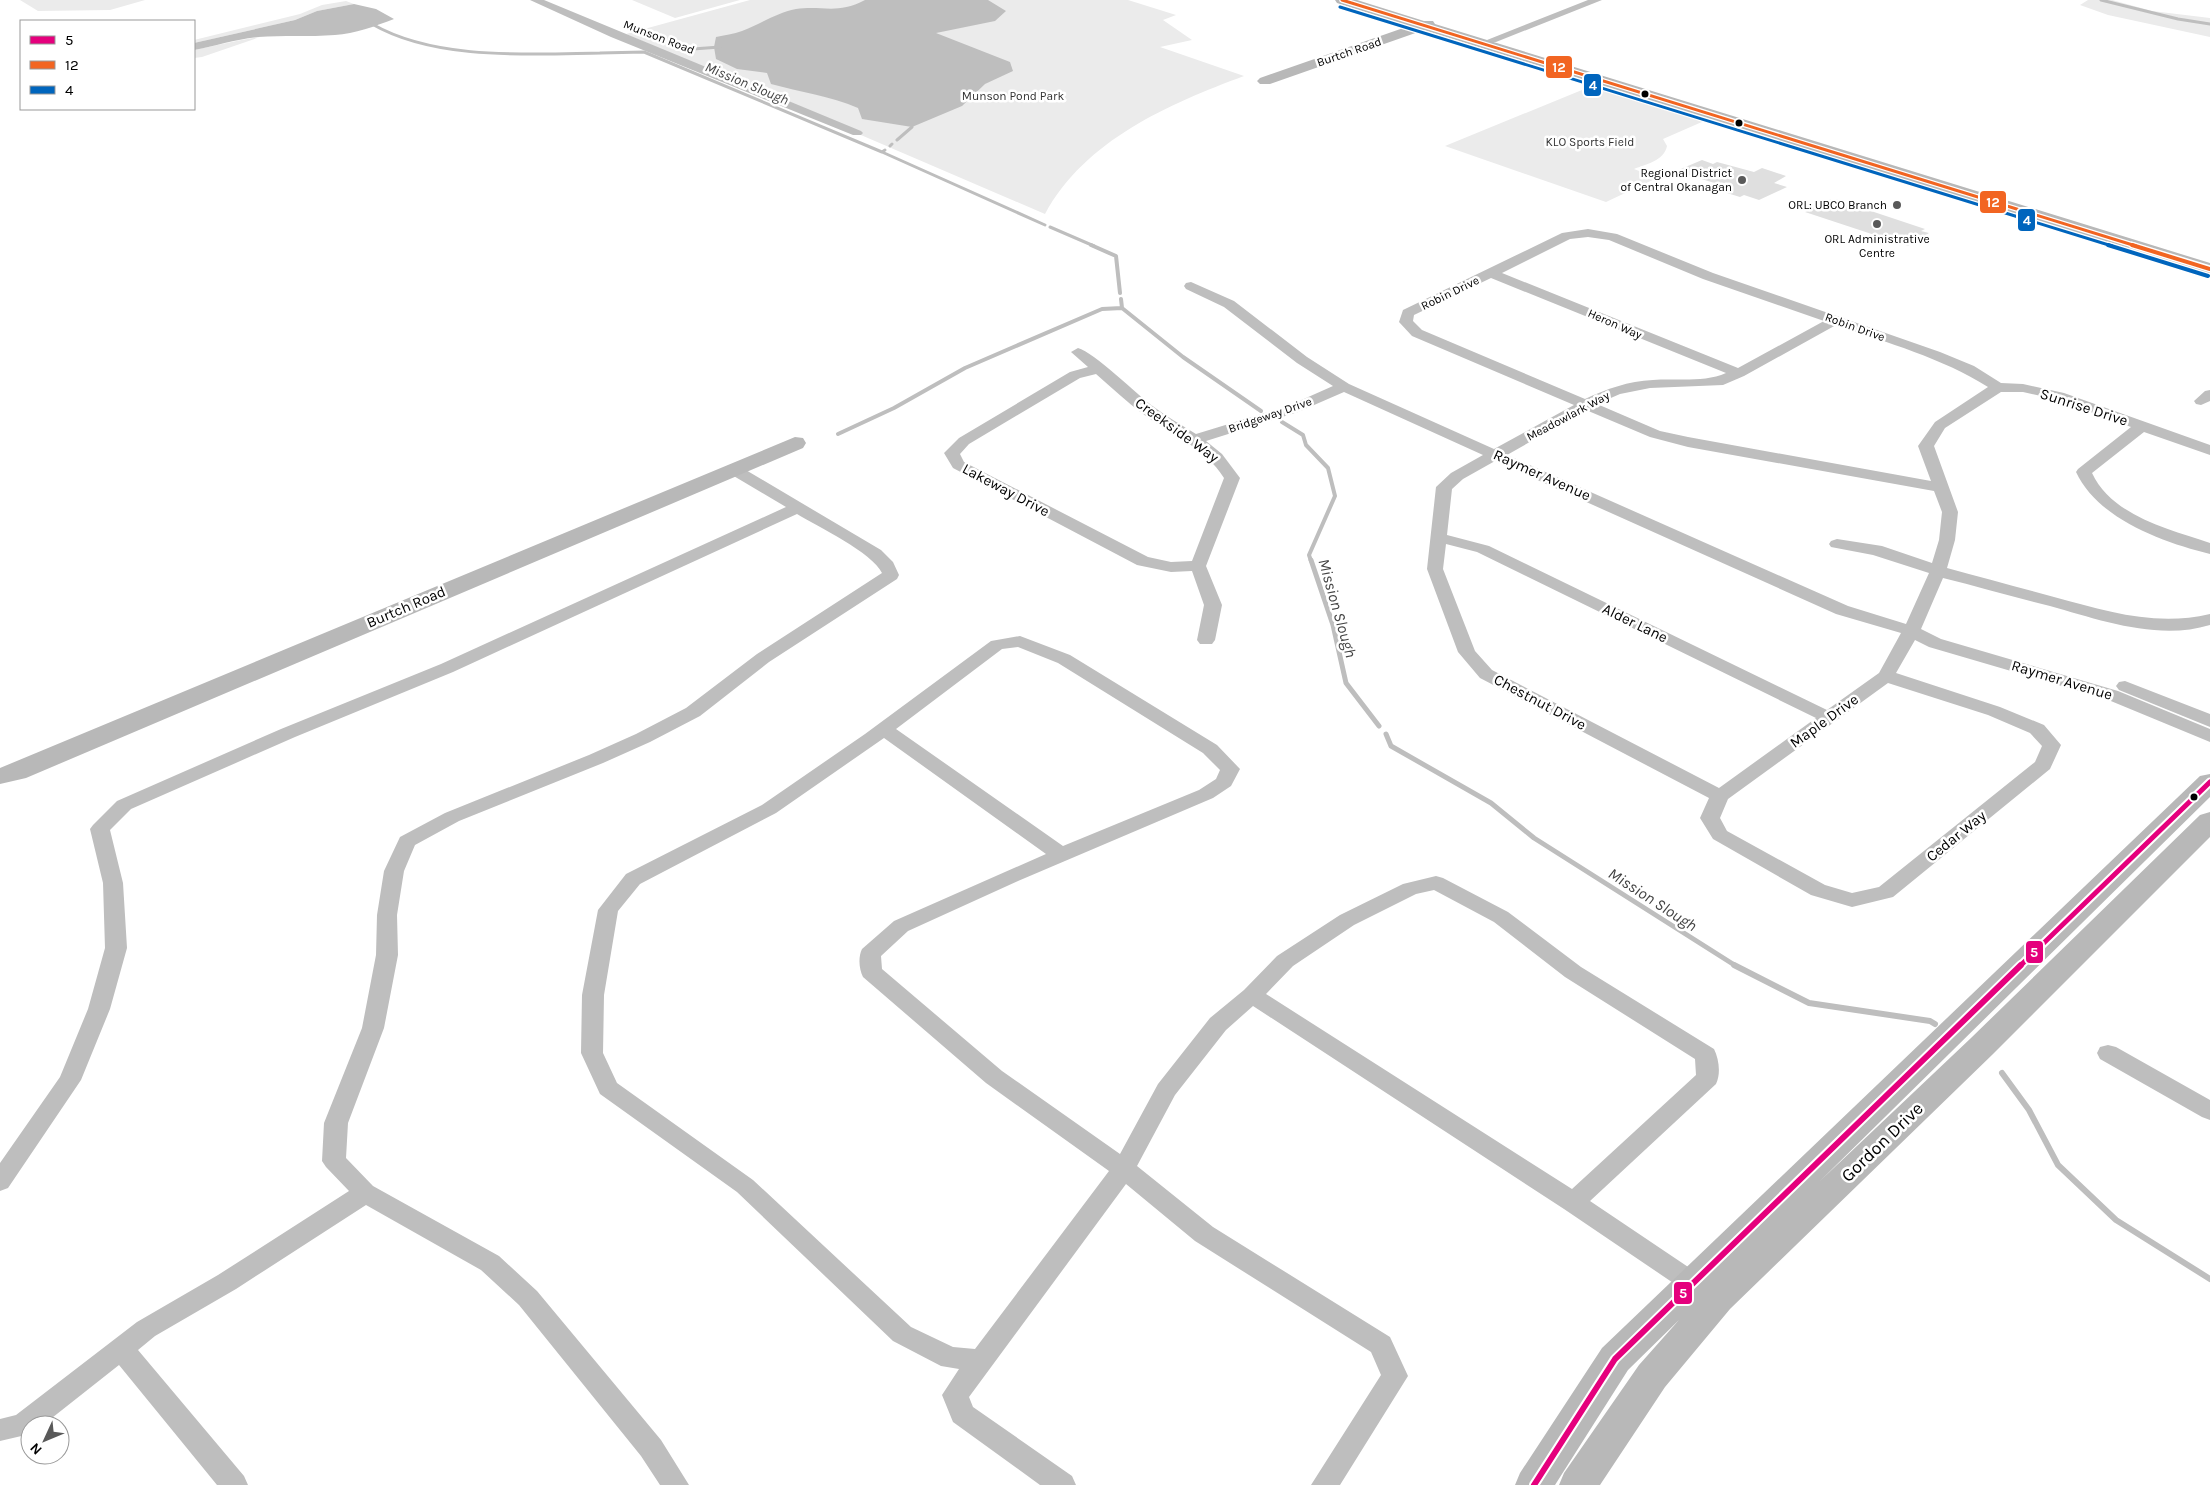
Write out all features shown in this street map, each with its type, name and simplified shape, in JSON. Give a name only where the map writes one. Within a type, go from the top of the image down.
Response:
[{"type":"main road","points":[[1342,0],[1492,40],[2210,261]]},
{"type":"main road","points":[[1360,0],[1429,24],[2210,268]]},
{"type":"main road","name":"Burtch Road","points":[[1265,81],[1429,24]]},
{"type":"main road","name":"Burtch Road","points":[[6,777],[795,443]]},
{"type":"main road","name":"Gordon Drive","points":[[1578,1485],[1652,1376],[1705,1291],[2210,782]]},
{"type":"main road","name":"Gordon Drive","points":[[1534,1485],[1615,1359],[1705,1291],[1989,1039],[2210,821]]},
{"type":"street","name":"Munson Road","points":[[535,0],[601,29],[857,133]]},
{"type":"street","points":[[1492,40],[1598,0]]},
{"type":"street","name":"Robin Drive","points":[[1940,487],[1688,442],[1655,434],[1417,333],[1406,322],[1408,313],[1567,236],[1588,233],[1612,237],[1708,276],[1836,320],[1969,369],[1998,387]]},
{"type":"street","name":"Heron Way","points":[[1491,273],[1590,312],[1652,340],[1740,373]]},
{"type":"street","name":"Raymer Avenue","points":[[1192,286],[1229,304],[1302,360],[1344,387],[1842,610],[1911,631],[1935,643],[2112,695],[2210,736]]},
{"type":"street","name":"Meadowlark Way","points":[[1498,455],[1586,404],[1616,390],[1650,384],[1718,382],[1740,373],[1836,320]]},
{"type":"street","name":"Creekside Way","points":[[1078,352],[1150,411],[1194,440],[1225,465],[1232,478],[1198,566]]},
{"type":"street","name":"Lakeway Drive","points":[[1100,369],[1075,375],[964,441],[952,453],[958,465],[1143,561],[1172,567],[1198,566]]},
{"type":"street","name":"Bridgeway Drive","points":[[1194,440],[1293,408],[1344,387]]},
{"type":"street","points":[[1911,631],[1938,571],[1947,540],[1950,512],[1926,446],[1940,425],[1998,387]]},
{"type":"street","name":"Sunrise Drive","points":[[1998,387],[2023,388],[2059,396],[2210,450]]},
{"type":"street","points":[[2142,426],[2084,472],[2092,489],[2114,508],[2138,522],[2210,549]]},
{"type":"street","name":"Chestnut Drive","points":[[1498,455],[1457,476],[1444,487],[1437,537],[1435,569],[1467,652],[1486,674],[1720,796]]},
{"type":"street","points":[[674,1485],[650,1448],[534,1306],[490,1263],[364,1193],[334,1161],[336,1123],[373,1028],[387,955],[387,915],[394,871],[407,841],[452,817],[596,760],[692,712],[763,658],[891,575],[887,566],[875,554],[733,469]]},
{"type":"street","points":[[0,1182],[70,1080],[99,1009],[116,948],[113,883],[100,829],[124,805],[288,733],[448,668],[797,508]]},
{"type":"street","name":"Alder Lane","points":[[1437,537],[1483,549],[1830,718]]},
{"type":"street","points":[[1837,544],[1876,550],[1938,571],[2105,616],[2154,625],[2194,624],[2210,619]]},
{"type":"street","points":[[1198,566],[1213,604],[1206,640]]},
{"type":"street","name":"Raymer Avenue","points":[[1911,631],[1940,633],[2117,683],[2210,721]]},
{"type":"street","name":"Maple Drive","points":[[1720,796],[1886,676],[1911,631]]},
{"type":"street","points":[[980,1360],[950,1358],[902,1334],[745,1186],[608,1088],[592,1053],[593,995],[608,910],[633,879],[769,809],[884,729],[997,644],[1020,641],[1064,659],[1210,749],[1230,768],[1224,782],[1206,794],[901,926],[870,954],[871,972],[994,1077],[1124,1169],[1204,1234],[1381,1345],[1395,1376],[1326,1485]]},
{"type":"street","name":"Cedar Way","points":[[1720,796],[1710,818],[1720,835],[1818,890],[1852,900],[1886,892],[2043,765],[2052,745],[2037,729],[1994,711],[1886,676]]},
{"type":"street","points":[[884,729],[1062,855]]},
{"type":"street","points":[[1062,1485],[962,1414],[955,1395],[1124,1169],[1166,1090],[1218,1024],[1252,995],[1285,961],[1347,920],[1410,890],[1436,883],[1501,917],[1573,972],[1706,1055],[1708,1078],[1572,1202]]},
{"type":"street","points":[[1252,995],[1572,1202],[1705,1291]]},
{"type":"street","points":[[2108,1053],[2210,1111]]},
{"type":"street","points":[[0,1430],[24,1425],[146,1328],[227,1282],[364,1193]]},
{"type":"street","points":[[121,1348],[234,1485]]},
{"type":"green space","points":[[20,0],[145,0],[110,10],[38,11]]},
{"type":"green space","points":[[632,0],[740,0],[675,18]]},
{"type":"green space","name":"Munson Pond Park","points":[[750,0],[1128,0],[1176,15],[1163,20],[1192,40],[1160,47],[1244,76],[1159,112],[1106,145],[1082,165],[1062,188],[1045,214],[626,34]]},
{"type":"green space","points":[[2088,0],[2112,0],[2152,11],[2210,18],[2210,37],[2108,15],[2080,5]]},
{"type":"green space","points":[[346,1],[354,4],[317,11],[295,20],[195,43],[195,40],[300,14],[322,5]]},
{"type":"green space","points":[[260,37],[195,58],[195,50]]},
{"type":"green space","name":"KLO Sports Field","points":[[1599,83],[1711,118],[1663,139],[1667,146],[1662,155],[1654,161],[1634,169],[1657,178],[1606,202],[1445,146]]},
{"type":"shaded area","points":[[865,0],[988,0],[1006,11],[995,21],[936,33],[1010,62],[1013,71],[985,84],[962,106],[912,127],[862,119],[858,108],[826,97],[771,84],[767,73],[737,69],[716,59],[714,47],[716,37],[742,31],[796,9],[846,7]]},
{"type":"shaded area","points":[[354,4],[376,9],[394,19],[350,33],[325,36],[258,37],[195,50],[195,43],[295,20],[317,11]]},
{"type":"building","name":"Regional District of Central Okanagan","points":[[1702,160],[1754,172],[1762,168],[1786,176],[1774,183],[1787,187],[1759,200],[1717,190],[1724,186],[1676,171]]},
{"type":"building","name":"ORL Administrative Centre","points":[[1835,199],[1925,229],[1921,231],[1929,233],[1908,246],[1805,212],[1828,200]]},
{"type":"waterway","points":[[2101,0],[2178,19],[2210,24]]},
{"type":"waterway","name":"Mission Slough","points":[[372,24],[397,36],[454,50],[514,54],[602,53]]},
{"type":"waterway","name":"Mission Slough","points":[[693,49],[720,47]]},
{"type":"waterway","name":"Mission Slough","points":[[600,53],[644,52],[882,152]]},
{"type":"waterway","name":"Mission Slough","points":[[897,140],[912,127]]},
{"type":"waterway","name":"Mission Slough","points":[[882,152],[1045,225]]},
{"type":"waterway","name":"Mission Slough","points":[[1050,227],[1094,246]]},
{"type":"waterway","name":"Mission Slough","points":[[1091,245],[1116,256],[1120,293]]},
{"type":"waterway","name":"Mission Slough","points":[[1121,299],[1122,308]]},
{"type":"waterway","points":[[838,434],[894,408],[965,368],[1102,309],[1122,308]]},
{"type":"waterway","name":"Mission Slough","points":[[1122,308],[1183,357],[1261,411]]},
{"type":"waterway","name":"Mission Slough","points":[[1282,422],[1303,435],[1306,445],[1328,468],[1335,496],[1309,555],[1311,561]]},
{"type":"waterway","name":"Mission Slough","points":[[1311,560],[1333,625],[1346,683],[1379,726]]},
{"type":"waterway","name":"Mission Slough","points":[[1386,734],[1391,746],[1491,803],[1534,838],[1736,966]]},
{"type":"waterway","name":"Mission Slough","points":[[1734,965],[1809,1003],[1930,1021],[1935,1024]]},
{"type":"waterway","name":"Mission Slough","points":[[2002,1073],[2029,1110],[2058,1165],[2116,1220],[2210,1279]]},
{"type":"transit line","name":"12","points":[[1342,0],[2210,269]]},
{"type":"transit line","name":"4","points":[[1340,7],[2208,276]]},
{"type":"transit line","name":"5","points":[[1534,1485],[1615,1359],[2210,782]]},
{"type":"place","name":"Regional District of Central Okanagan","points":[[1742,180]]},
{"type":"place","name":"ORL: UBCO Branch","points":[[1897,205]]},
{"type":"place","name":"ORL Administrative Centre","points":[[1877,224]]}]
